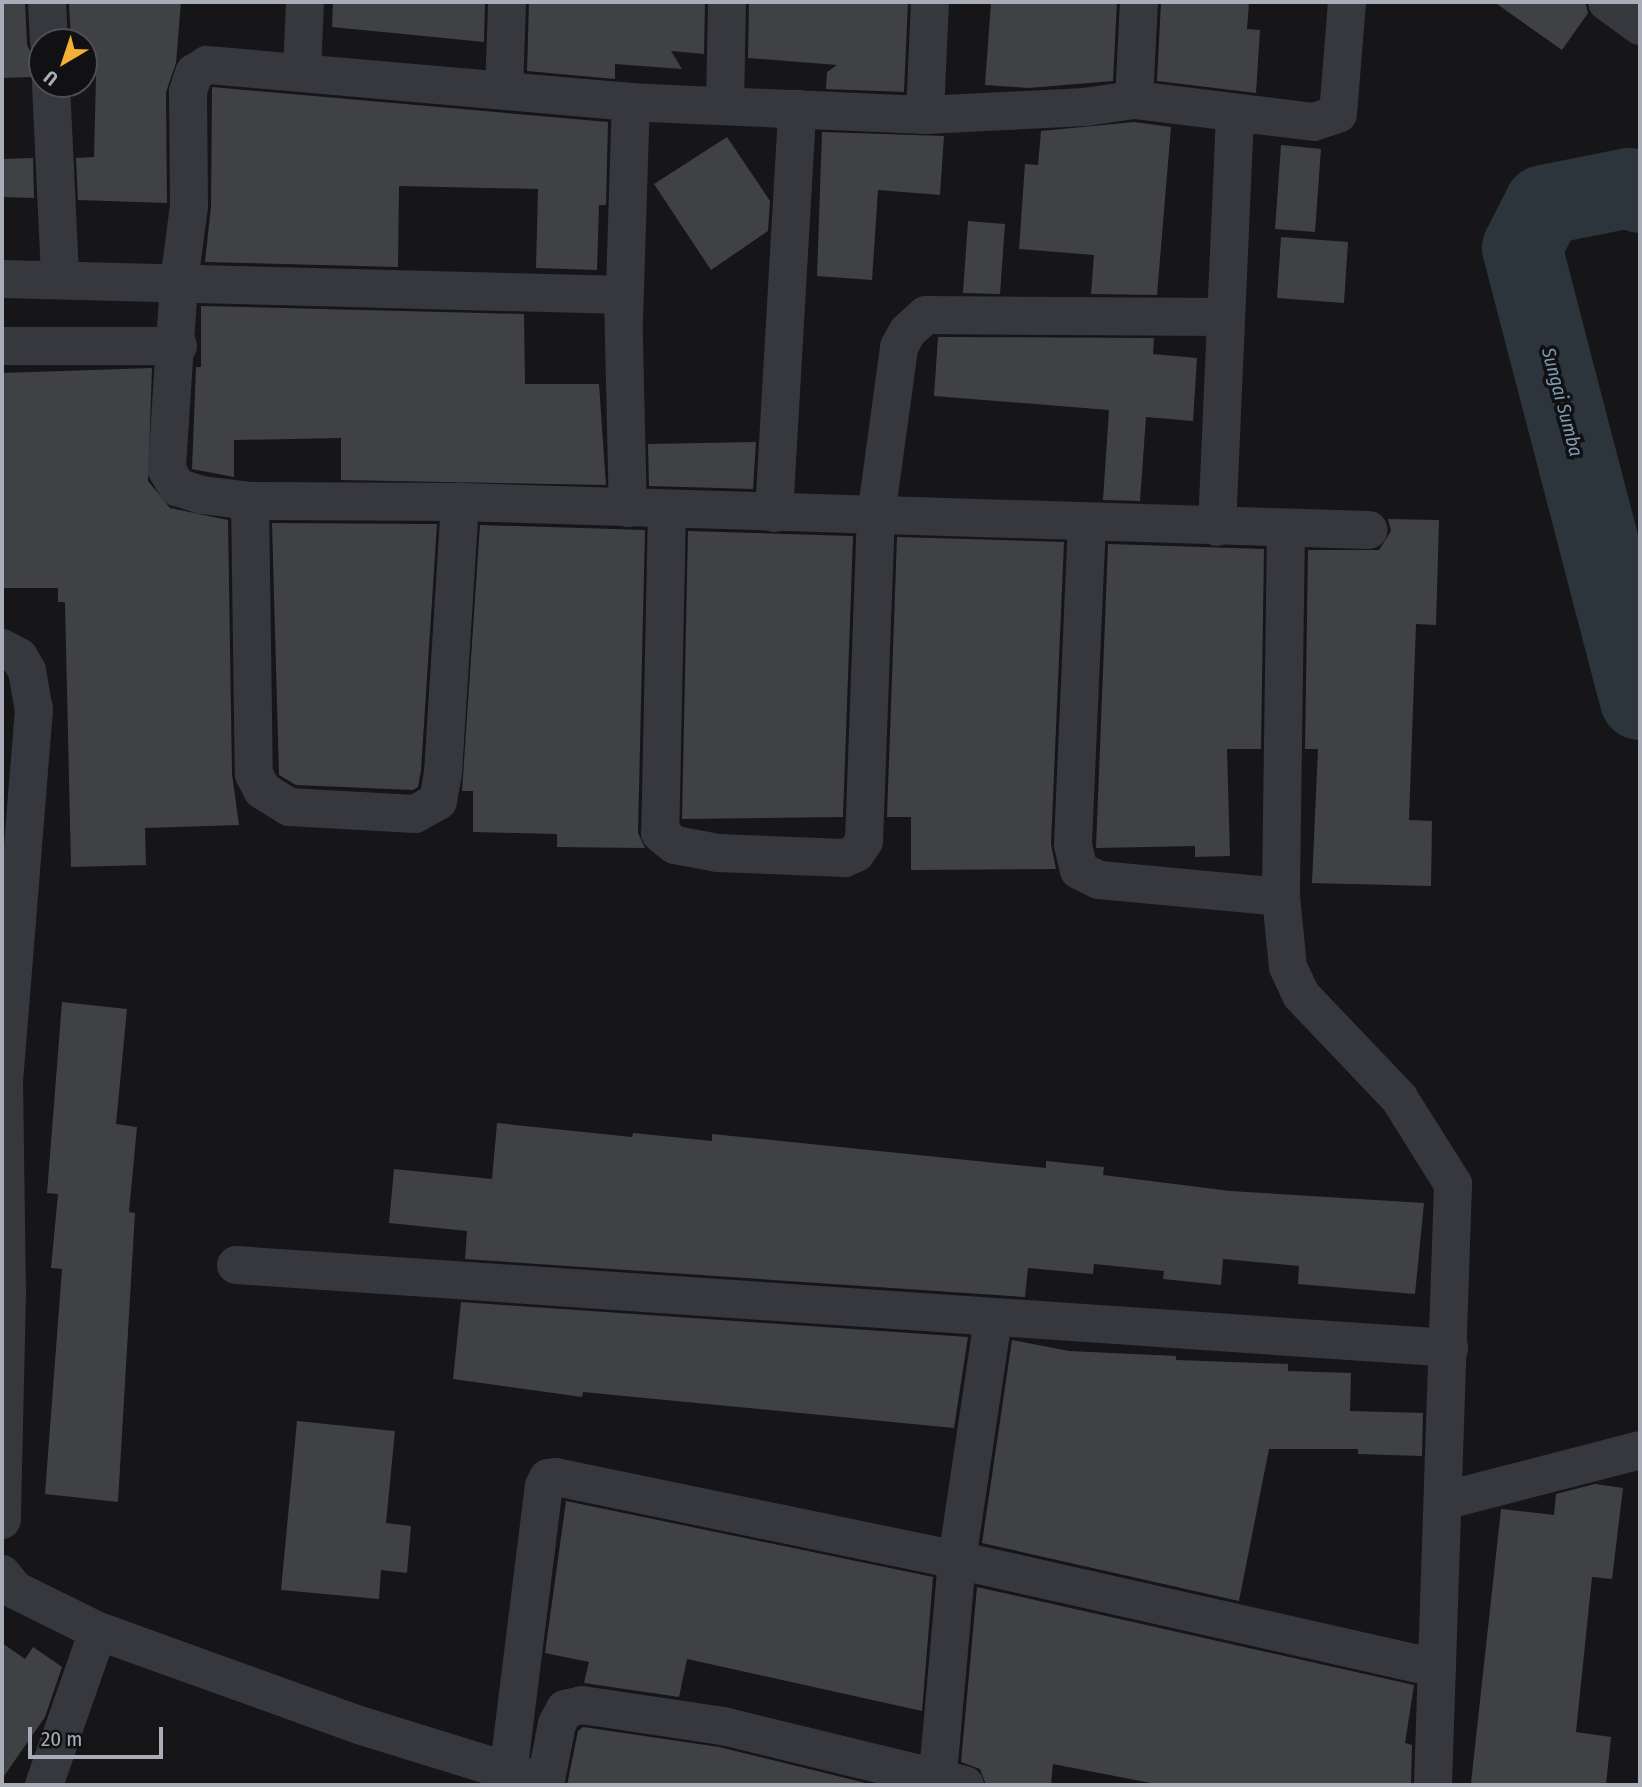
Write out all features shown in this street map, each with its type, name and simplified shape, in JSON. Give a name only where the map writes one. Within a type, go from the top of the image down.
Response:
[{"type":"street","points":[[47,2],[48,28]]},
{"type":"street","points":[[302,71],[305,2]]},
{"type":"street","points":[[504,90],[507,2]]},
{"type":"street","points":[[725,106],[727,2]]},
{"type":"street","points":[[925,115],[930,2]]},
{"type":"street","points":[[1134,100],[1139,2]]},
{"type":"street","points":[[1347,2],[1338,114],[1314,122],[1235,115],[1134,100],[1085,107],[925,115],[631,102],[302,71],[207,65],[194,74],[187,116],[189,206],[179,282],[178,346],[167,470],[177,487],[202,495],[250,501],[460,502],[1369,530]]},
{"type":"street","points":[[1608,2],[1640,26]]},
{"type":"street","points":[[52,98],[60,278]]},
{"type":"street","points":[[624,334],[631,102]]},
{"type":"street","points":[[774,513],[797,109]]},
{"type":"street","points":[[1217,527],[1235,115]]},
{"type":"street","points":[[2,279],[60,278],[623,295],[628,508]]},
{"type":"street","points":[[667,509],[660,833],[675,845],[790,858],[845,858],[856,853],[864,841],[876,516],[899,348],[908,331],[926,315],[1226,317]]},
{"type":"street","points":[[2,346],[178,346]]},
{"type":"street","points":[[250,501],[254,774],[262,790],[289,807],[415,814],[438,801],[443,773],[460,502]]},
{"type":"street","points":[[1087,522],[1073,845],[1079,870],[1099,880],[1282,897]]},
{"type":"street","points":[[1286,529],[1282,897],[1288,967],[1301,995],[1399,1098],[1453,1184],[1433,1785]]},
{"type":"street","points":[[2,648],[19,657],[27,671],[34,709],[14,845],[3,1079],[2,1520]]},
{"type":"street","points":[[236,1265],[1449,1348]]},
{"type":"street","points":[[2,1574],[15,1590],[98,1631],[508,1774],[545,1783],[557,1724],[565,1709],[582,1705],[723,1726],[947,1783],[957,1560],[993,1318]]},
{"type":"street","points":[[1443,1501],[1640,1450]]},
{"type":"street","points":[[508,1774],[548,1478],[572,1477],[1437,1668]]},
{"type":"street","points":[[44,1785],[98,1631]]},
{"type":"building","points":[[2,2],[25,2],[28,77],[2,78]]},
{"type":"building","points":[[69,2],[181,2],[176,63],[166,92],[167,203],[78,200],[76,158],[94,157],[95,98],[98,98],[98,28],[70,28]]},
{"type":"building","points":[[333,2],[485,2],[484,42],[332,27]]},
{"type":"building","points":[[529,2],[705,2],[704,54],[671,51],[682,69],[615,64],[615,79],[527,71]]},
{"type":"building","points":[[749,2],[908,2],[904,92],[826,89],[827,72],[837,65],[748,58]]},
{"type":"building","points":[[991,2],[1117,2],[1113,81],[1029,88],[985,85]]},
{"type":"building","points":[[1161,2],[1249,2],[1247,29],[1260,30],[1256,93],[1157,81]]},
{"type":"building","points":[[1494,2],[1585,2],[1588,13],[1562,50]]},
{"type":"building","points":[[212,87],[608,122],[606,205],[599,205],[597,270],[536,268],[538,189],[399,186],[398,267],[205,262],[211,206]]},
{"type":"building","points":[[1134,122],[1171,127],[1157,295],[1091,294],[1094,255],[1019,249],[1025,164],[1038,165],[1041,131]]},
{"type":"building","points":[[822,132],[944,136],[940,195],[878,190],[872,280],[817,276]]},
{"type":"building","points":[[727,137],[770,201],[768,231],[711,270],[654,184]]},
{"type":"building","points":[[1281,145],[1321,149],[1315,232],[1275,229]]},
{"type":"building","points":[[33,158],[34,198],[2,197],[2,159]]},
{"type":"building","points":[[968,221],[1005,224],[1000,294],[963,293]]},
{"type":"building","points":[[1281,237],[1348,242],[1344,303],[1277,298]]},
{"type":"building","points":[[201,306],[524,314],[525,384],[599,384],[606,485],[341,480],[341,438],[234,440],[234,477],[192,469],[196,367],[201,367]]},
{"type":"building","points":[[938,337],[1154,338],[1153,354],[1197,358],[1193,421],[1146,417],[1140,501],[1103,500],[1109,410],[934,396]]},
{"type":"building","points":[[152,368],[148,481],[170,508],[228,520],[232,774],[239,825],[145,828],[146,865],[71,867],[65,602],[58,602],[58,588],[2,588],[2,373]]},
{"type":"building","points":[[756,442],[753,489],[649,486],[648,444]]},
{"type":"building","points":[[1388,519],[1439,520],[1436,625],[1416,624],[1409,820],[1432,821],[1431,886],[1312,883],[1318,749],[1305,749],[1308,550],[1379,550],[1391,531]]},
{"type":"building","points":[[272,523],[437,524],[421,770],[418,787],[413,790],[296,785],[279,775]]},
{"type":"building","points":[[480,525],[645,530],[638,833],[645,848],[557,847],[557,834],[473,832],[473,791],[462,791]]},
{"type":"building","points":[[688,531],[853,536],[843,817],[682,819]]},
{"type":"building","points":[[897,537],[1064,542],[1051,844],[1056,869],[911,870],[911,817],[887,817]]},
{"type":"building","points":[[1108,544],[1264,549],[1261,749],[1227,749],[1230,856],[1195,857],[1195,846],[1096,848]]},
{"type":"building","points":[[62,1002],[127,1009],[116,1124],[137,1127],[129,1212],[135,1213],[118,1502],[45,1494],[62,1269],[51,1268],[58,1194],[47,1193]]},
{"type":"building","points":[[497,1123],[632,1137],[633,1133],[712,1141],[712,1134],[1046,1168],[1046,1161],[1104,1167],[1103,1175],[1230,1191],[1424,1203],[1415,1294],[1298,1284],[1299,1266],[1223,1259],[1221,1285],[1163,1279],[1164,1271],[1094,1264],[1093,1274],[1028,1268],[1025,1297],[465,1259],[467,1231],[389,1223],[394,1169],[492,1179]]},
{"type":"building","points":[[461,1302],[968,1337],[954,1428],[583,1392],[582,1397],[453,1379]]},
{"type":"building","points":[[1012,1340],[1069,1351],[1176,1356],[1176,1360],[1288,1364],[1288,1371],[1351,1373],[1350,1411],[1423,1413],[1422,1456],[1358,1454],[1358,1449],[1269,1449],[1239,1601],[982,1543]]},
{"type":"building","points":[[297,1421],[395,1431],[386,1523],[411,1526],[407,1573],[381,1570],[379,1599],[281,1590]]},
{"type":"building","points":[[1595,1484],[1623,1488],[1612,1579],[1592,1577],[1576,1732],[1611,1737],[1606,1785],[1471,1783],[1501,1509],[1554,1515],[1556,1494]]},
{"type":"building","points":[[566,1501],[933,1577],[922,1711],[687,1659],[679,1697],[584,1683],[589,1662],[545,1653]]},
{"type":"building","points":[[977,1587],[1414,1685],[1405,1743],[1412,1745],[1411,1785],[1161,1785],[1053,1764],[1051,1785],[986,1785],[980,1769],[961,1762]]},
{"type":"building","points":[[2,1643],[25,1659],[33,1647],[62,1667],[45,1717],[2,1779]]},
{"type":"building","points":[[583,1727],[719,1747],[874,1785],[567,1785],[578,1731]]},
{"type":"waterway","name":"Sungai Sumba","points":[[1640,193],[1629,188],[1544,205],[1522,248],[1640,700]]}]
